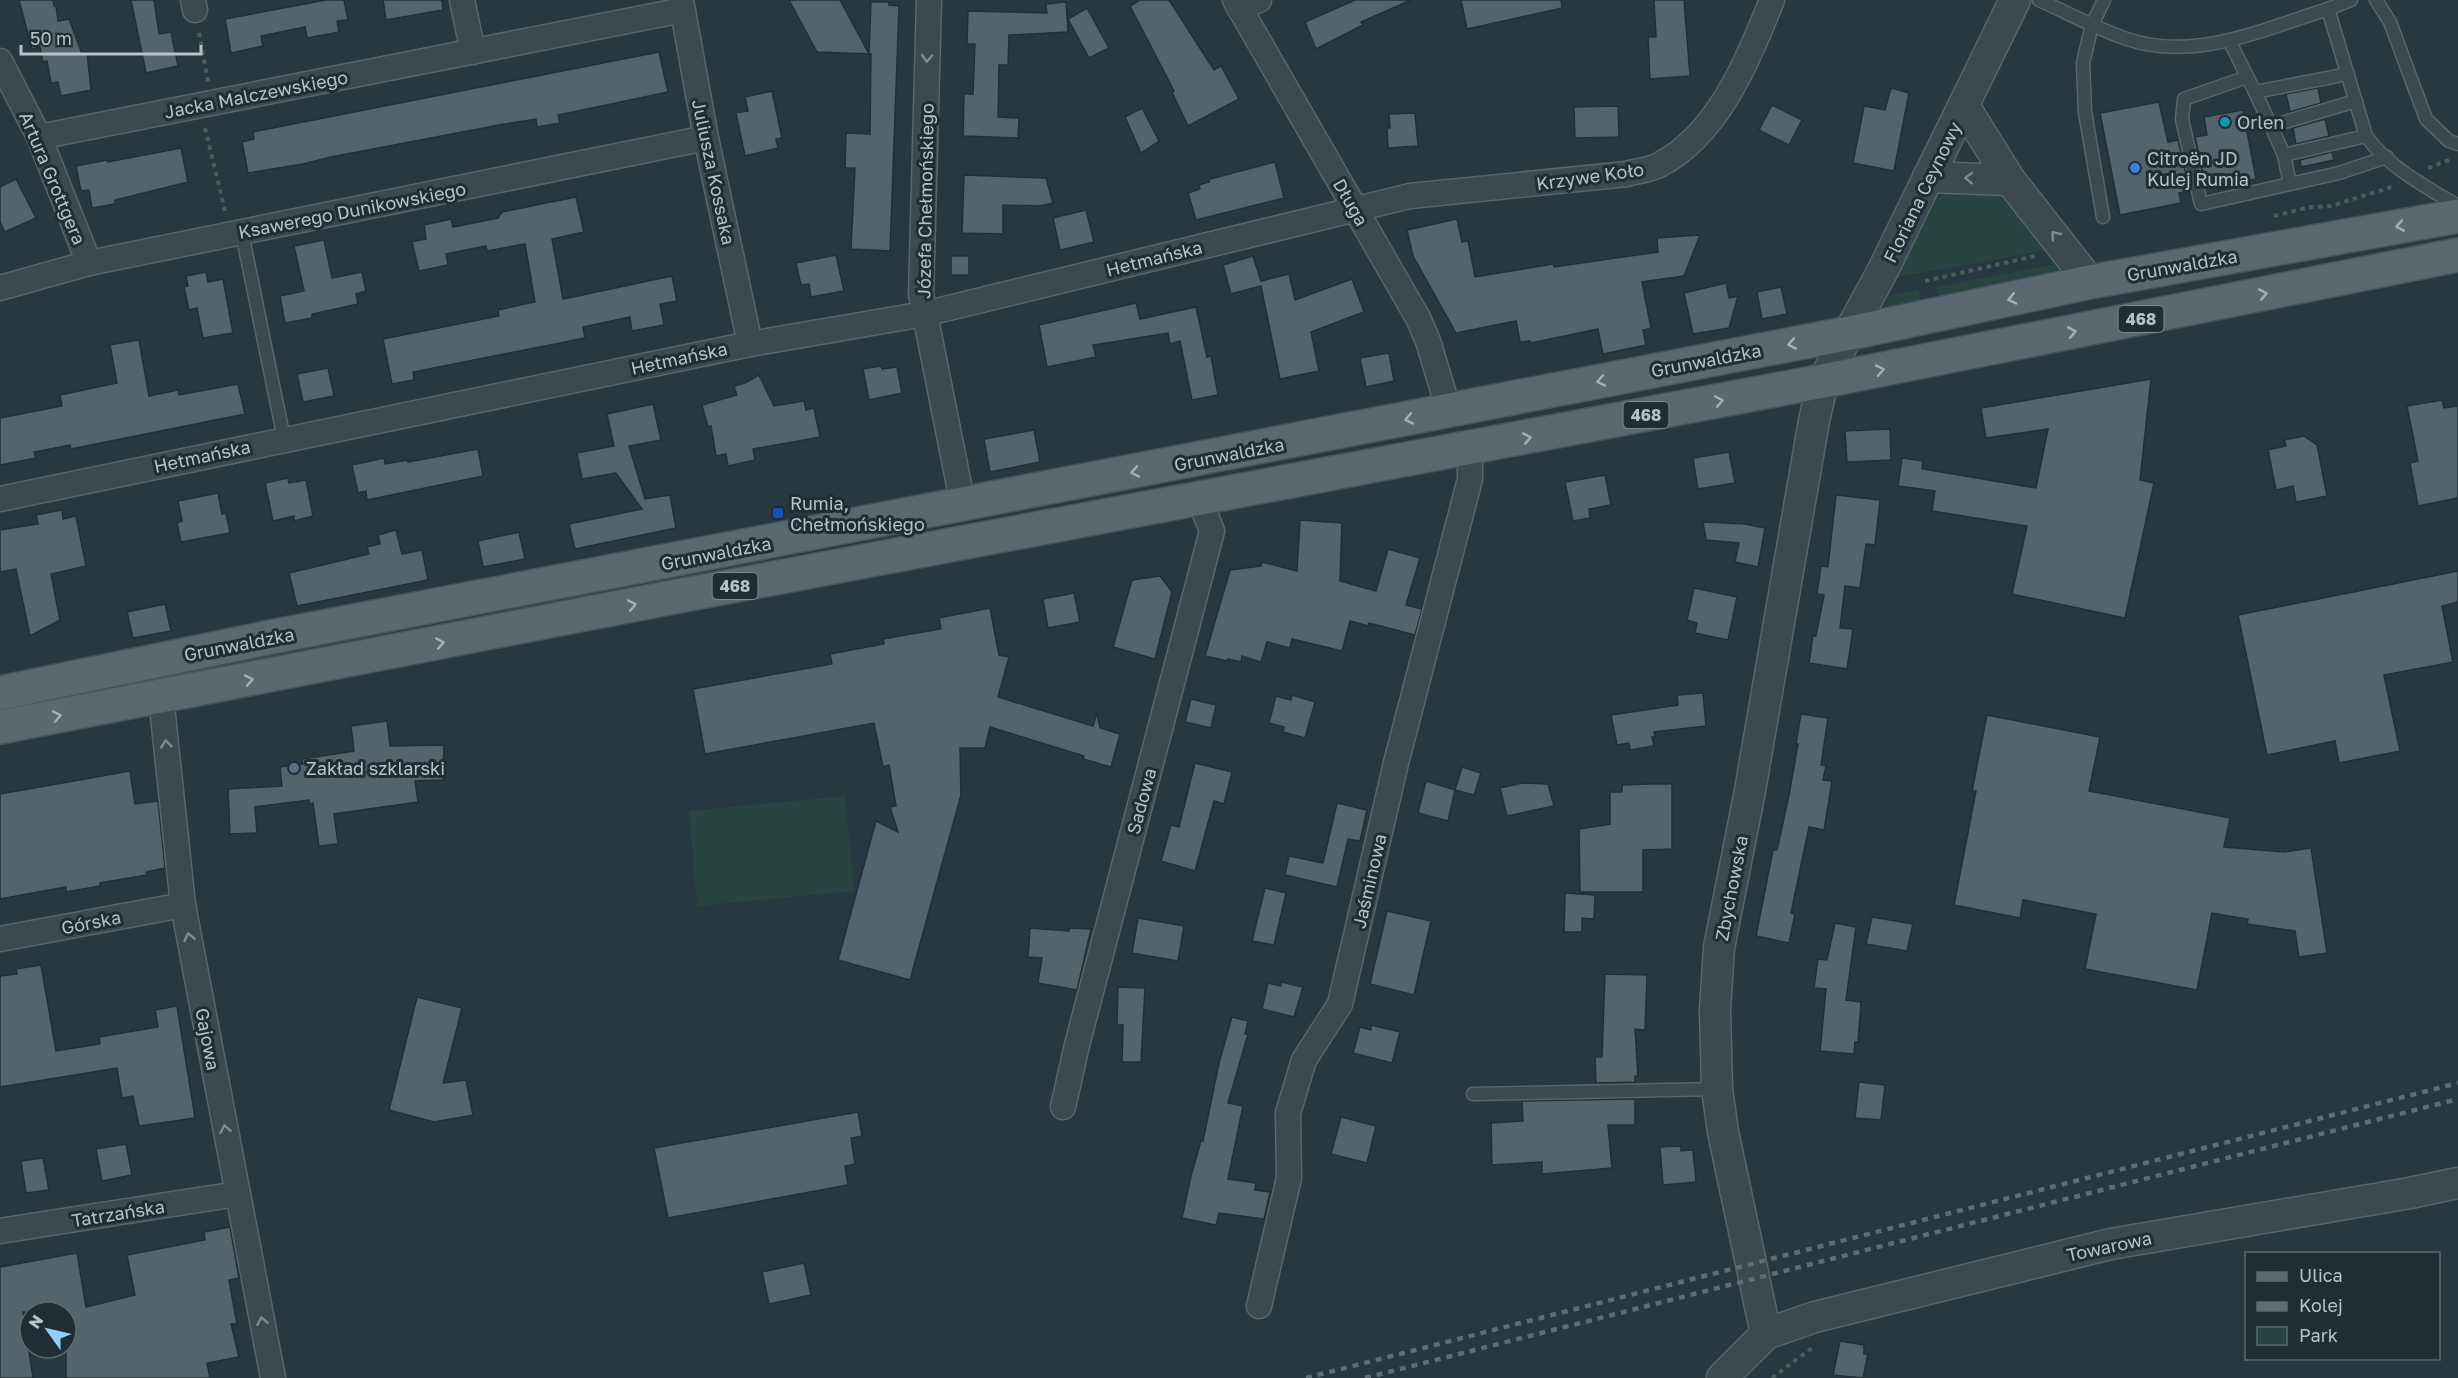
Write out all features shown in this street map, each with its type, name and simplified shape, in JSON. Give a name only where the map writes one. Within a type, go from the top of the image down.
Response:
[{"type":"main road","name":"Grunwaldzka","points":[[0,693],[271,637],[1850,333],[2090,282],[2458,216]]},
{"type":"main road","name":"Grunwaldzka","points":[[0,727],[1199,498],[1470,449],[2458,255]]},
{"type":"street","points":[[462,0],[473,52]]},
{"type":"street","name":"Józefa Chełmońskiego","points":[[929,0],[921,294],[963,505]]},
{"type":"street","name":"Krzywe Koło","points":[[1355,209],[1410,196],[1627,174],[1658,166],[1691,142],[1723,103],[1754,44],[1772,0]]},
{"type":"street","name":"Floriana Ceynowy","points":[[1823,381],[1850,333],[2015,0]]},
{"type":"street","name":"Długa","points":[[1244,3],[1355,209],[1418,318],[1428,341],[1449,411]]},
{"type":"street","name":"Jacka Malczewskiego","points":[[39,137],[473,52],[682,5]]},
{"type":"street","name":"Juliusza Kossaka","points":[[682,5],[706,138],[750,344]]},
{"type":"street","name":"Artura Grottgera","points":[[0,61],[39,137],[89,263]]},
{"type":"street","points":[[1964,106],[2010,180],[2090,282]]},
{"type":"street","name":"Ksawerego Dunikowskiego","points":[[0,288],[89,263],[706,138]]},
{"type":"street","points":[[1928,177],[2010,180]]},
{"type":"street","name":"Hetmańska","points":[[0,499],[750,344],[924,314],[1355,209]]},
{"type":"street","name":"Zbychowska","points":[[1766,1334],[1723,1132],[1718,1089],[1715,1010],[1719,948],[1749,796],[1823,381]]},
{"type":"street","name":"Jaśminowa","points":[[1259,1306],[1289,1178],[1288,1113],[1304,1060],[1340,1004],[1396,763],[1470,479],[1470,449]]},
{"type":"street","name":"Sadowa","points":[[1063,1107],[1077,1045],[1212,531],[1199,498]]},
{"type":"street","name":"Gajowa","points":[[161,697],[183,905],[273,1378]]},
{"type":"street","name":"Górska","points":[[0,939],[183,905]]},
{"type":"street","name":"Towarowa","points":[[1766,1334],[1815,1317],[2111,1244],[2458,1183]]},
{"type":"street","name":"Tatrzańska","points":[[0,1231],[237,1194]]},
{"type":"street","points":[[1722,1378],[1766,1334]]},
{"type":"lane","points":[[2039,0],[2129,40],[2168,47],[2213,45],[2351,0]]},
{"type":"lane","points":[[2103,217],[2085,112],[2083,63],[2092,25],[2104,0]]},
{"type":"lane","points":[[2376,0],[2390,22],[2426,119],[2449,141],[2458,144]]},
{"type":"lane","points":[[2328,9],[2366,136],[2374,147],[2410,176],[2458,206]]},
{"type":"lane","points":[[2229,40],[2284,155],[2290,184]]},
{"type":"lane","points":[[2254,92],[2348,74]]},
{"type":"lane","points":[[2247,77],[2184,99],[2182,119],[2201,204],[2339,172],[2387,157]]},
{"type":"lane","points":[[2271,126],[2356,101]]},
{"type":"lane","points":[[2284,155],[2366,136]]},
{"type":"lane","points":[[236,234],[284,439]]},
{"type":"lane","points":[[1473,1094],[1718,1089]]},
{"type":"path","points":[[194,5],[206,104],[236,234]]},
{"type":"path","points":[[2274,216],[2311,207],[2331,206],[2352,201],[2393,186],[2410,176],[2451,159]]},
{"type":"path","points":[[1925,280],[2067,250]]},
{"type":"green space","points":[[1955,188],[2007,192],[2049,250],[1896,277],[1938,198]]},
{"type":"green space","points":[[2057,264],[2059,271],[2054,277],[1940,299],[1936,287]]},
{"type":"green space","points":[[1919,290],[1920,301],[1891,307],[1887,305],[1889,295]]},
{"type":"green space","points":[[845,796],[854,891],[697,906],[689,811]]},
{"type":"building","points":[[19,0],[53,0],[58,21],[69,19],[82,54],[87,53],[91,90],[61,96],[58,82],[51,83],[47,61],[43,62],[40,47],[32,49]]},
{"type":"building","points":[[131,0],[154,0],[159,34],[171,32],[178,66],[146,73]]},
{"type":"building","points":[[326,0],[344,0],[348,20],[337,21],[339,32],[307,38],[305,27],[261,36],[263,46],[231,53],[225,19]]},
{"type":"building","points":[[383,0],[442,0],[443,10],[386,20]]},
{"type":"building","points":[[789,0],[840,0],[869,54],[817,52]]},
{"type":"building","points":[[1140,0],[1169,0],[1214,70],[1221,66],[1239,99],[1188,126],[1172,92],[1174,91],[1130,6]]},
{"type":"building","points":[[1355,0],[1411,0],[1361,22],[1363,25],[1316,49],[1305,22]]},
{"type":"building","points":[[1461,0],[1561,0],[1562,8],[1467,29]]},
{"type":"building","points":[[1654,0],[1684,0],[1690,76],[1650,79],[1648,37],[1656,37]]},
{"type":"building","points":[[871,2],[889,2],[889,5],[899,6],[890,251],[851,249],[855,168],[845,168],[846,133],[870,134],[871,54],[869,54]]},
{"type":"building","points":[[1066,2],[1068,32],[1009,35],[1008,65],[999,65],[998,117],[1019,118],[1018,138],[963,136],[964,94],[973,94],[975,44],[967,44],[968,11],[1047,13],[1046,4]]},
{"type":"building","points":[[1087,8],[1109,48],[1089,58],[1068,19]]},
{"type":"building","points":[[659,52],[668,92],[558,115],[560,123],[537,127],[536,119],[248,173],[242,142],[254,139],[253,132]]},
{"type":"building","points":[[1891,88],[1909,93],[1894,171],[1853,163],[1864,106],[1885,110]]},
{"type":"building","points":[[2318,88],[2321,103],[2290,112],[2286,94]]},
{"type":"building","points":[[772,91],[782,138],[776,139],[778,148],[745,156],[736,113],[748,111],[745,97]]},
{"type":"building","points":[[2159,102],[2168,142],[2178,140],[2190,191],[2179,193],[2181,203],[2120,215],[2100,113]]},
{"type":"building","points":[[1772,105],[1802,120],[1789,145],[1759,130]]},
{"type":"building","points":[[1618,106],[1619,137],[1575,138],[1574,107]]},
{"type":"building","points":[[1142,108],[1159,141],[1141,153],[1125,117]]},
{"type":"building","points":[[2243,110],[2256,179],[2206,188],[2195,137],[2207,135],[2204,117]]},
{"type":"building","points":[[1415,113],[1418,146],[1388,148],[1389,114]]},
{"type":"building","points":[[2325,119],[2329,136],[2296,144],[2293,128]]},
{"type":"building","points":[[181,148],[188,182],[115,200],[115,204],[92,208],[89,190],[81,191],[76,166]]},
{"type":"building","points":[[2332,152],[2334,160],[2301,167],[2300,160]]},
{"type":"building","points":[[1275,162],[1284,198],[1196,220],[1188,193],[1200,189],[1199,185],[1209,182],[1210,179]]},
{"type":"building","points":[[964,175],[1046,178],[1053,203],[1040,206],[1003,205],[1003,234],[962,233]]},
{"type":"building","points":[[16,179],[36,218],[5,232],[0,222],[0,187]]},
{"type":"building","points":[[576,197],[584,232],[552,239],[563,299],[672,276],[677,301],[660,304],[664,325],[632,331],[630,317],[583,327],[585,338],[413,372],[414,380],[392,384],[383,339],[499,316],[498,310],[535,302],[525,244],[487,251],[486,246],[446,254],[448,265],[419,271],[412,242],[426,239],[424,225],[451,219],[453,227],[498,218],[502,212]]},
{"type":"building","points":[[1086,210],[1094,242],[1060,250],[1053,218]]},
{"type":"building","points":[[1457,219],[1462,242],[1468,241],[1475,277],[1553,264],[1554,267],[1658,252],[1657,238],[1700,235],[1684,276],[1642,282],[1651,328],[1643,330],[1646,345],[1603,354],[1598,329],[1531,343],[1530,341],[1520,342],[1516,321],[1456,333],[1413,256],[1407,230]]},
{"type":"building","points":[[324,240],[332,278],[362,272],[366,291],[356,294],[358,304],[312,314],[312,318],[285,323],[280,296],[304,291],[294,246]]},
{"type":"building","points":[[836,255],[844,291],[811,297],[809,284],[801,285],[796,263]]},
{"type":"building","points":[[951,256],[969,256],[969,275],[951,275]]},
{"type":"building","points":[[1253,256],[1261,281],[1289,274],[1295,300],[1352,279],[1364,312],[1311,332],[1319,371],[1280,379],[1261,286],[1231,294],[1223,265]]},
{"type":"building","points":[[206,272],[208,282],[223,279],[233,333],[203,338],[197,308],[189,310],[184,287],[188,286],[186,276]]},
{"type":"building","points":[[1726,283],[1729,298],[1738,296],[1729,328],[1693,334],[1684,293]]},
{"type":"building","points":[[1781,287],[1787,314],[1762,319],[1757,292]]},
{"type":"building","points":[[1136,303],[1140,319],[1196,307],[1207,357],[1211,356],[1218,395],[1192,400],[1180,341],[1170,344],[1168,333],[1093,345],[1096,357],[1047,367],[1039,325]]},
{"type":"building","points":[[139,340],[149,396],[178,390],[179,395],[238,384],[245,414],[71,449],[70,445],[34,452],[36,458],[0,465],[0,418],[62,406],[60,395],[117,383],[110,345]]},
{"type":"building","points":[[1389,353],[1394,381],[1366,387],[1360,358]]},
{"type":"building","points":[[881,366],[882,369],[897,367],[902,393],[869,400],[863,369]]},
{"type":"building","points":[[328,368],[334,396],[303,402],[297,374]]},
{"type":"building","points":[[759,375],[774,406],[804,401],[806,410],[814,408],[820,437],[753,449],[755,460],[728,466],[726,454],[716,456],[711,426],[708,427],[702,405],[737,395],[734,386]]},
{"type":"building","points":[[2151,379],[2140,480],[2154,483],[2125,618],[2012,594],[2027,526],[1932,511],[1935,491],[1898,486],[1902,458],[1923,461],[1922,469],[2036,488],[2048,429],[1986,438],[1981,408]]},
{"type":"building","points":[[2442,400],[2444,408],[2458,406],[2458,498],[2418,506],[2410,463],[2418,461],[2407,406]]},
{"type":"building","points":[[653,404],[661,440],[629,446],[645,499],[670,495],[676,528],[575,549],[569,524],[642,509],[616,473],[582,479],[577,453],[614,446],[607,414]]},
{"type":"building","points":[[1890,429],[1891,460],[1847,462],[1845,431]]},
{"type":"building","points":[[1034,430],[1040,462],[990,472],[984,439]]},
{"type":"building","points":[[2304,436],[2317,445],[2327,496],[2296,502],[2293,486],[2276,490],[2268,450],[2286,446],[2284,440]]},
{"type":"building","points":[[478,449],[483,476],[367,500],[366,491],[358,493],[352,465],[384,458],[385,464],[408,460],[408,462]]},
{"type":"building","points":[[1729,452],[1735,483],[1698,489],[1693,458]]},
{"type":"building","points":[[1605,475],[1611,505],[1589,509],[1590,518],[1573,521],[1565,482]]},
{"type":"building","points":[[288,478],[289,483],[306,480],[313,516],[294,521],[294,516],[273,521],[265,483]]},
{"type":"building","points":[[218,493],[222,514],[226,513],[230,533],[181,542],[177,523],[182,521],[178,501]]},
{"type":"building","points":[[1836,495],[1880,500],[1875,545],[1866,544],[1860,588],[1845,586],[1840,628],[1853,629],[1847,669],[1809,663],[1813,636],[1816,636],[1824,595],[1817,594],[1821,566],[1828,567]]},
{"type":"building","points":[[62,510],[63,519],[76,516],[86,566],[51,574],[60,620],[30,636],[16,569],[0,572],[0,530],[38,524],[36,515]]},
{"type":"building","points":[[1300,520],[1342,523],[1340,581],[1376,591],[1388,549],[1420,558],[1406,605],[1422,609],[1415,635],[1369,623],[1368,626],[1350,621],[1342,651],[1292,639],[1290,648],[1267,642],[1261,662],[1242,656],[1241,662],[1205,656],[1230,570],[1261,566],[1262,562],[1297,571]]},
{"type":"building","points":[[1703,522],[1745,524],[1765,528],[1758,567],[1735,562],[1739,543],[1706,540]]},
{"type":"building","points":[[396,530],[402,554],[422,550],[428,580],[297,606],[289,573],[369,554],[367,547],[380,544],[378,535]]},
{"type":"building","points":[[519,532],[525,559],[483,567],[478,541]]},
{"type":"building","points":[[2458,571],[2458,602],[2442,606],[2453,662],[2384,675],[2400,751],[2339,763],[2335,741],[2267,755],[2238,615]]},
{"type":"building","points":[[1160,576],[1172,592],[1155,659],[1113,647],[1132,580]]},
{"type":"building","points":[[1694,588],[1737,597],[1728,640],[1695,633],[1697,623],[1687,620]]},
{"type":"building","points":[[1074,593],[1080,622],[1048,628],[1043,599]]},
{"type":"building","points":[[165,604],[171,631],[133,638],[127,612]]},
{"type":"building","points":[[990,608],[999,655],[1009,657],[998,697],[1093,726],[1097,713],[1100,728],[1120,734],[1111,767],[1083,759],[1084,756],[990,727],[985,748],[960,748],[961,795],[910,980],[838,960],[876,821],[898,832],[890,807],[896,806],[889,765],[883,767],[874,723],[705,754],[693,689],[832,664],[830,654],[884,644],[883,639],[941,629],[939,618]]},
{"type":"building","points":[[1703,693],[1706,726],[1654,732],[1655,737],[1652,737],[1654,746],[1630,750],[1629,743],[1617,745],[1611,715],[1678,705],[1677,695]]},
{"type":"building","points":[[1292,695],[1315,702],[1305,738],[1283,732],[1284,727],[1269,723],[1276,696],[1291,700]]},
{"type":"building","points":[[1191,699],[1216,705],[1211,728],[1185,722]]},
{"type":"building","points":[[1801,714],[1828,718],[1821,765],[1826,766],[1823,780],[1832,781],[1824,830],[1809,827],[1791,913],[1795,914],[1789,943],[1756,936],[1773,850],[1777,850],[1789,795]]},
{"type":"building","points":[[1987,715],[2100,737],[2089,791],[2230,818],[2224,847],[2284,852],[2311,848],[2327,953],[2299,957],[2295,931],[2247,924],[2248,919],[2212,913],[2197,990],[2085,969],[2096,914],[2023,900],[2020,918],[1954,905],[1976,791],[1972,791]]},
{"type":"building","points":[[387,721],[390,746],[444,745],[443,780],[415,781],[418,802],[334,814],[338,844],[319,846],[313,803],[310,804],[309,800],[255,807],[257,833],[230,834],[228,789],[282,786],[280,767],[303,764],[302,759],[354,751],[351,726]]},
{"type":"building","points":[[1195,763],[1232,772],[1224,804],[1214,801],[1195,871],[1161,861],[1171,825],[1179,827]]},
{"type":"building","points":[[1462,767],[1481,773],[1474,795],[1455,790]]},
{"type":"building","points":[[130,771],[135,804],[158,801],[165,868],[146,872],[147,875],[100,883],[100,886],[66,892],[66,887],[0,899],[0,794]]},
{"type":"building","points":[[1426,781],[1455,790],[1448,821],[1418,813]]},
{"type":"building","points":[[1522,783],[1548,784],[1554,806],[1507,816],[1500,788]]},
{"type":"building","points":[[1672,784],[1672,849],[1643,850],[1643,892],[1580,892],[1579,829],[1610,824],[1610,792],[1622,792],[1622,785]]},
{"type":"building","points":[[1337,803],[1367,810],[1360,841],[1348,839],[1337,887],[1285,875],[1289,856],[1323,863]]},
{"type":"building","points":[[1265,888],[1286,893],[1274,945],[1252,941]]},
{"type":"building","points":[[1565,893],[1595,895],[1594,919],[1582,918],[1582,932],[1564,932]]},
{"type":"building","points":[[1387,911],[1431,921],[1414,995],[1370,984]]},
{"type":"building","points":[[1872,917],[1913,924],[1907,951],[1866,944]]},
{"type":"building","points":[[1138,918],[1184,926],[1178,961],[1132,953]]},
{"type":"building","points":[[1835,923],[1856,927],[1846,1000],[1861,1002],[1858,1042],[1855,1042],[1854,1054],[1820,1051],[1826,989],[1814,988],[1818,959],[1827,960]]},
{"type":"building","points":[[1030,928],[1069,931],[1069,928],[1091,929],[1077,990],[1038,983],[1042,958],[1028,957]]},
{"type":"building","points":[[41,965],[56,1051],[100,1044],[99,1037],[158,1027],[155,1010],[177,1006],[195,1118],[139,1126],[133,1096],[122,1098],[117,1068],[0,1087],[0,976],[17,974],[16,969]]},
{"type":"building","points":[[1605,974],[1647,975],[1645,1030],[1635,1029],[1638,1076],[1635,1076],[1635,1082],[1596,1083],[1595,1057],[1602,1057]]},
{"type":"building","points":[[1281,982],[1303,987],[1294,1017],[1262,1009],[1268,983],[1281,986]]},
{"type":"building","points":[[1118,987],[1145,988],[1141,1062],[1122,1062],[1123,1025],[1117,1025]]},
{"type":"building","points":[[417,997],[462,1008],[443,1083],[466,1080],[473,1115],[434,1122],[389,1110]]},
{"type":"building","points":[[1232,1017],[1248,1021],[1245,1034],[1248,1034],[1228,1103],[1243,1106],[1228,1179],[1256,1183],[1255,1190],[1270,1192],[1264,1219],[1219,1213],[1216,1225],[1182,1218]]},
{"type":"building","points":[[1371,1025],[1400,1032],[1392,1063],[1353,1053],[1360,1027],[1371,1030]]},
{"type":"building","points":[[1859,1082],[1885,1085],[1881,1120],[1855,1118]]},
{"type":"building","points":[[1635,1099],[1635,1125],[1608,1125],[1612,1168],[1542,1174],[1542,1162],[1492,1165],[1491,1123],[1523,1121],[1522,1101]]},
{"type":"building","points":[[858,1112],[862,1136],[851,1138],[855,1164],[845,1166],[848,1185],[668,1218],[654,1148]]},
{"type":"building","points":[[1341,1117],[1376,1126],[1367,1163],[1331,1154]]},
{"type":"building","points":[[126,1144],[132,1175],[102,1181],[96,1149]]},
{"type":"building","points":[[1681,1146],[1681,1151],[1693,1150],[1696,1182],[1663,1185],[1660,1147]]},
{"type":"building","points":[[43,1158],[49,1190],[26,1193],[21,1161]]},
{"type":"building","points":[[230,1227],[239,1278],[229,1280],[237,1324],[231,1324],[239,1357],[207,1363],[210,1378],[66,1378],[66,1360],[78,1360],[78,1300],[18,1300],[18,1360],[30,1360],[33,1378],[0,1378],[0,1267],[77,1253],[86,1307],[135,1295],[127,1255],[205,1240],[204,1232]]},
{"type":"building","points":[[804,1263],[811,1295],[769,1304],[762,1272]]},
{"type":"building","points":[[1840,1341],[1864,1345],[1864,1354],[1868,1354],[1863,1378],[1833,1375]]},
{"type":"railway","points":[[1306,1378],[2458,1083]]},
{"type":"railway","points":[[1365,1378],[2458,1099]]},
{"type":"place","name":"Orlen","points":[[2225,122]]},
{"type":"place","name":"Citroën JD Kulej Rumia","points":[[2135,168]]},
{"type":"place","name":"Rumia, Chełmońskiego","points":[[778,513]]},
{"type":"place","name":"Zakład szklarski","points":[[294,768]]}]
